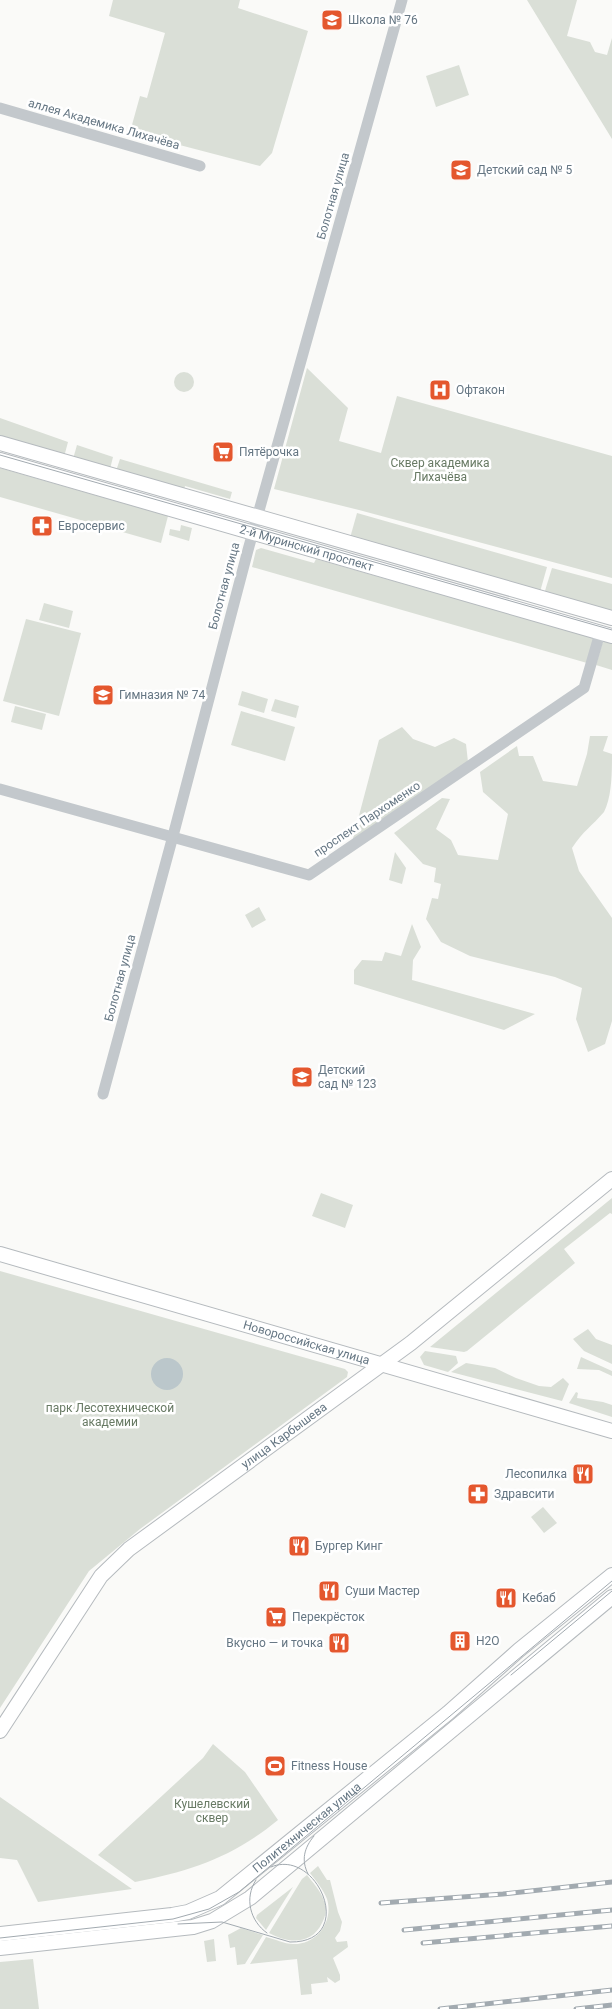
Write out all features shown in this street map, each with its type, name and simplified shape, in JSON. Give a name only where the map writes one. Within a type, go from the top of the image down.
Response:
[{"type":"main road","name":"2-й Муринский проспект","points":[[0,443],[612,618]]},
{"type":"main road","name":"2-й Муринский проспект","points":[[0,460],[606,634]]},
{"type":"main road","name":"улица Карбышева","points":[[0,1731],[101,1576],[115,1561],[411,1344],[612,1179]]},
{"type":"main road","name":"Новороссийская улица","points":[[0,1254],[612,1431]]},
{"type":"main road","name":"Политехническая улица","points":[[0,1934],[172,1915],[188,1912],[220,1898],[441,1719],[519,1650],[612,1575]]},
{"type":"main road","name":"Политехническая улица","points":[[0,1948],[174,1931],[212,1921],[250,1898],[612,1597]]},
{"type":"street","name":"Болотная улица","points":[[103,1094],[257,516],[402,0]]},
{"type":"street","name":"аллея Академика Лихачёва","points":[[0,108],[200,166]]},
{"type":"street","name":"проспект Пархоменко","points":[[0,789],[309,875],[584,688],[606,634]]},
{"type":"green space","points":[[113,0],[240,0],[238,8],[308,31],[272,153],[260,166],[130,132],[140,96],[147,98],[165,33],[109,16]]},
{"type":"green space","points":[[527,0],[577,0],[567,36],[590,42],[595,52],[607,55],[612,38],[612,139]]},
{"type":"green space","points":[[459,65],[469,95],[436,107],[426,76]]},
{"type":"green space","name":"Сквер академика Лихачёва","points":[[307,368],[348,408],[339,441],[381,453],[397,396],[612,456],[612,578],[274,489]]},
{"type":"green space","points":[[184,372],[191,375],[194,382],[191,389],[184,392],[177,389],[174,382],[177,375]]},
{"type":"green space","points":[[0,418],[68,442],[64,457],[0,438]]},
{"type":"green space","points":[[77,445],[113,457],[110,469],[73,459]]},
{"type":"green space","points":[[120,459],[232,492],[230,499],[185,486],[184,490],[116,471]]},
{"type":"green space","points":[[0,468],[168,516],[161,543],[0,497]]},
{"type":"green space","points":[[357,513],[547,567],[540,592],[350,538]]},
{"type":"green space","points":[[181,525],[192,528],[189,541],[169,535],[170,529],[180,531]]},
{"type":"green space","points":[[261,548],[314,563],[316,559],[595,638],[587,663],[252,567],[256,550]]},
{"type":"green space","points":[[552,568],[612,584],[612,613],[544,594]]},
{"type":"green space","points":[[44,603],[73,611],[69,628],[39,620]]},
{"type":"green space","points":[[26,619],[81,633],[59,716],[3,701]]},
{"type":"green space","points":[[603,641],[612,643],[612,670],[596,665]]},
{"type":"green space","points":[[242,691],[268,699],[264,713],[238,705]]},
{"type":"green space","points":[[275,699],[299,706],[296,718],[271,711]]},
{"type":"green space","points":[[15,706],[46,714],[42,730],[11,722]]},
{"type":"green space","points":[[241,711],[295,727],[285,761],[231,745]]},
{"type":"green space","points":[[402,727],[413,739],[435,747],[454,738],[466,744],[468,762],[352,842],[379,740]]},
{"type":"green space","points":[[590,736],[608,736],[603,751],[612,754],[610,792],[604,812],[572,848],[579,871],[612,918],[612,1021],[605,1044],[588,1052],[576,1019],[582,988],[555,977],[470,956],[441,942],[426,919],[432,898],[438,899],[441,884],[434,882],[436,868],[423,864],[394,833],[442,798],[450,799],[436,829],[451,840],[458,855],[498,860],[508,814],[483,792],[480,772],[517,746],[519,756],[533,756],[543,781],[577,786],[587,754]]},
{"type":"green space","points":[[395,852],[406,868],[402,884],[389,880]]},
{"type":"green space","points":[[259,907],[266,920],[252,928],[245,915]]},
{"type":"green space","points":[[412,924],[421,947],[413,960],[412,980],[535,1014],[504,1030],[354,984],[354,970],[362,960],[382,961],[385,952],[401,956]]},
{"type":"green space","points":[[321,1193],[353,1205],[345,1228],[312,1216]]},
{"type":"green space","points":[[612,1198],[612,1214],[610,1213],[564,1249],[575,1263],[467,1351],[430,1347]]},
{"type":"green space","name":"парк Лесотехнической академии","points":[[0,1271],[345,1369],[348,1372],[347,1377],[140,1529],[89,1571],[0,1708]]},
{"type":"green space","points":[[588,1329],[596,1339],[612,1345],[612,1364],[584,1351],[573,1339]]},
{"type":"green space","points":[[425,1351],[456,1356],[458,1363],[448,1372],[424,1365],[420,1357]]},
{"type":"green space","points":[[581,1357],[612,1371],[612,1376],[599,1370],[577,1369]]},
{"type":"green space","points":[[466,1363],[495,1368],[539,1386],[551,1387],[563,1378],[569,1384],[562,1401],[451,1372]]},
{"type":"green space","points":[[576,1392],[578,1393],[577,1398],[612,1405],[612,1417],[569,1403]]},
{"type":"green space","points":[[543,1507],[557,1523],[544,1533],[531,1517]]},
{"type":"green space","name":"Кушелевский сквер","points":[[213,1744],[245,1772],[278,1820],[245,1844],[211,1861],[175,1873],[135,1882],[98,1855],[203,1758]]},
{"type":"green space","points":[[0,1797],[132,1889],[38,1902],[17,1860],[0,1858]]},
{"type":"green space","points":[[318,1866],[327,1880],[330,1880],[342,1922],[340,1931],[335,1938],[337,1942],[347,1941],[348,1947],[333,1958],[340,1975],[340,1980],[335,1983],[327,1977],[328,1982],[311,1984],[312,1994],[301,1995],[297,1959],[250,1964],[266,1937],[286,1943],[301,1943],[309,1941],[321,1930],[328,1916],[327,1899],[310,1873]]},
{"type":"green space","points":[[307,1875],[317,1887],[326,1906],[322,1923],[312,1936],[305,1939],[283,1939],[269,1933],[302,1879]]},
{"type":"green space","points":[[293,1887],[266,1930],[256,1918],[257,1915]]},
{"type":"green space","points":[[241,1928],[263,1935],[245,1964],[237,1965],[235,1947],[230,1948],[228,1935]]},
{"type":"green space","points":[[214,1939],[216,1961],[207,1962],[204,1941]]},
{"type":"green space","points":[[33,1959],[39,2009],[0,2009],[0,1962]]},
{"type":"shaded area","points":[[167,1358],[173,1359],[178,1363],[182,1368],[182,1380],[178,1385],[173,1389],[167,1390],[161,1389],[156,1385],[152,1380],[151,1374],[152,1368],[156,1363],[161,1359]]},
{"type":"tram line","points":[[0,455],[612,630]]},
{"type":"tram line","points":[[0,1938],[173,1919],[209,1909],[239,1892],[612,1581]]},
{"type":"tram line","points":[[511,1675],[612,1591]]},
{"type":"tram line","points":[[308,1874],[304,1859],[308,1845],[314,1836]]},
{"type":"tram line","points":[[178,1924],[222,1922],[290,1942],[311,1938],[322,1928],[326,1913],[324,1897],[316,1882],[303,1870],[288,1865],[271,1867]]},
{"type":"tram line","points":[[256,1880],[250,1894],[251,1909],[256,1922],[267,1933]]},
{"type":"railway","points":[[381,1903],[503,1894],[612,1882]]},
{"type":"railway","points":[[404,1930],[612,1910]]},
{"type":"railway","points":[[423,1943],[612,1926]]},
{"type":"railway","points":[[440,2009],[612,1990]]},
{"type":"railway","points":[[576,2009],[612,2005]]},
{"type":"place","name":"Школа № 76","points":[[332,20]]},
{"type":"place","name":"Детский сад № 5","points":[[461,170]]},
{"type":"place","name":"Офтакон","points":[[440,390]]},
{"type":"place","name":"Пятёрочка","points":[[223,452]]},
{"type":"place","name":"Евросервис","points":[[42,526]]},
{"type":"place","name":"Гимназия № 74","points":[[103,695]]},
{"type":"place","name":"Детский сад № 123","points":[[302,1077]]},
{"type":"place","name":"Лесопилка","points":[[583,1474]]},
{"type":"place","name":"Здравсити","points":[[478,1494]]},
{"type":"place","name":"Бургер Кинг","points":[[299,1546]]},
{"type":"place","name":"Суши Мастер","points":[[329,1591]]},
{"type":"place","name":"Кебаб","points":[[506,1598]]},
{"type":"place","name":"Перекрёсток","points":[[276,1617]]},
{"type":"place","name":"H2O","points":[[460,1641]]},
{"type":"place","name":"Вкусно — и точка","points":[[339,1643]]},
{"type":"place","name":"Fitness House","points":[[275,1766]]}]
